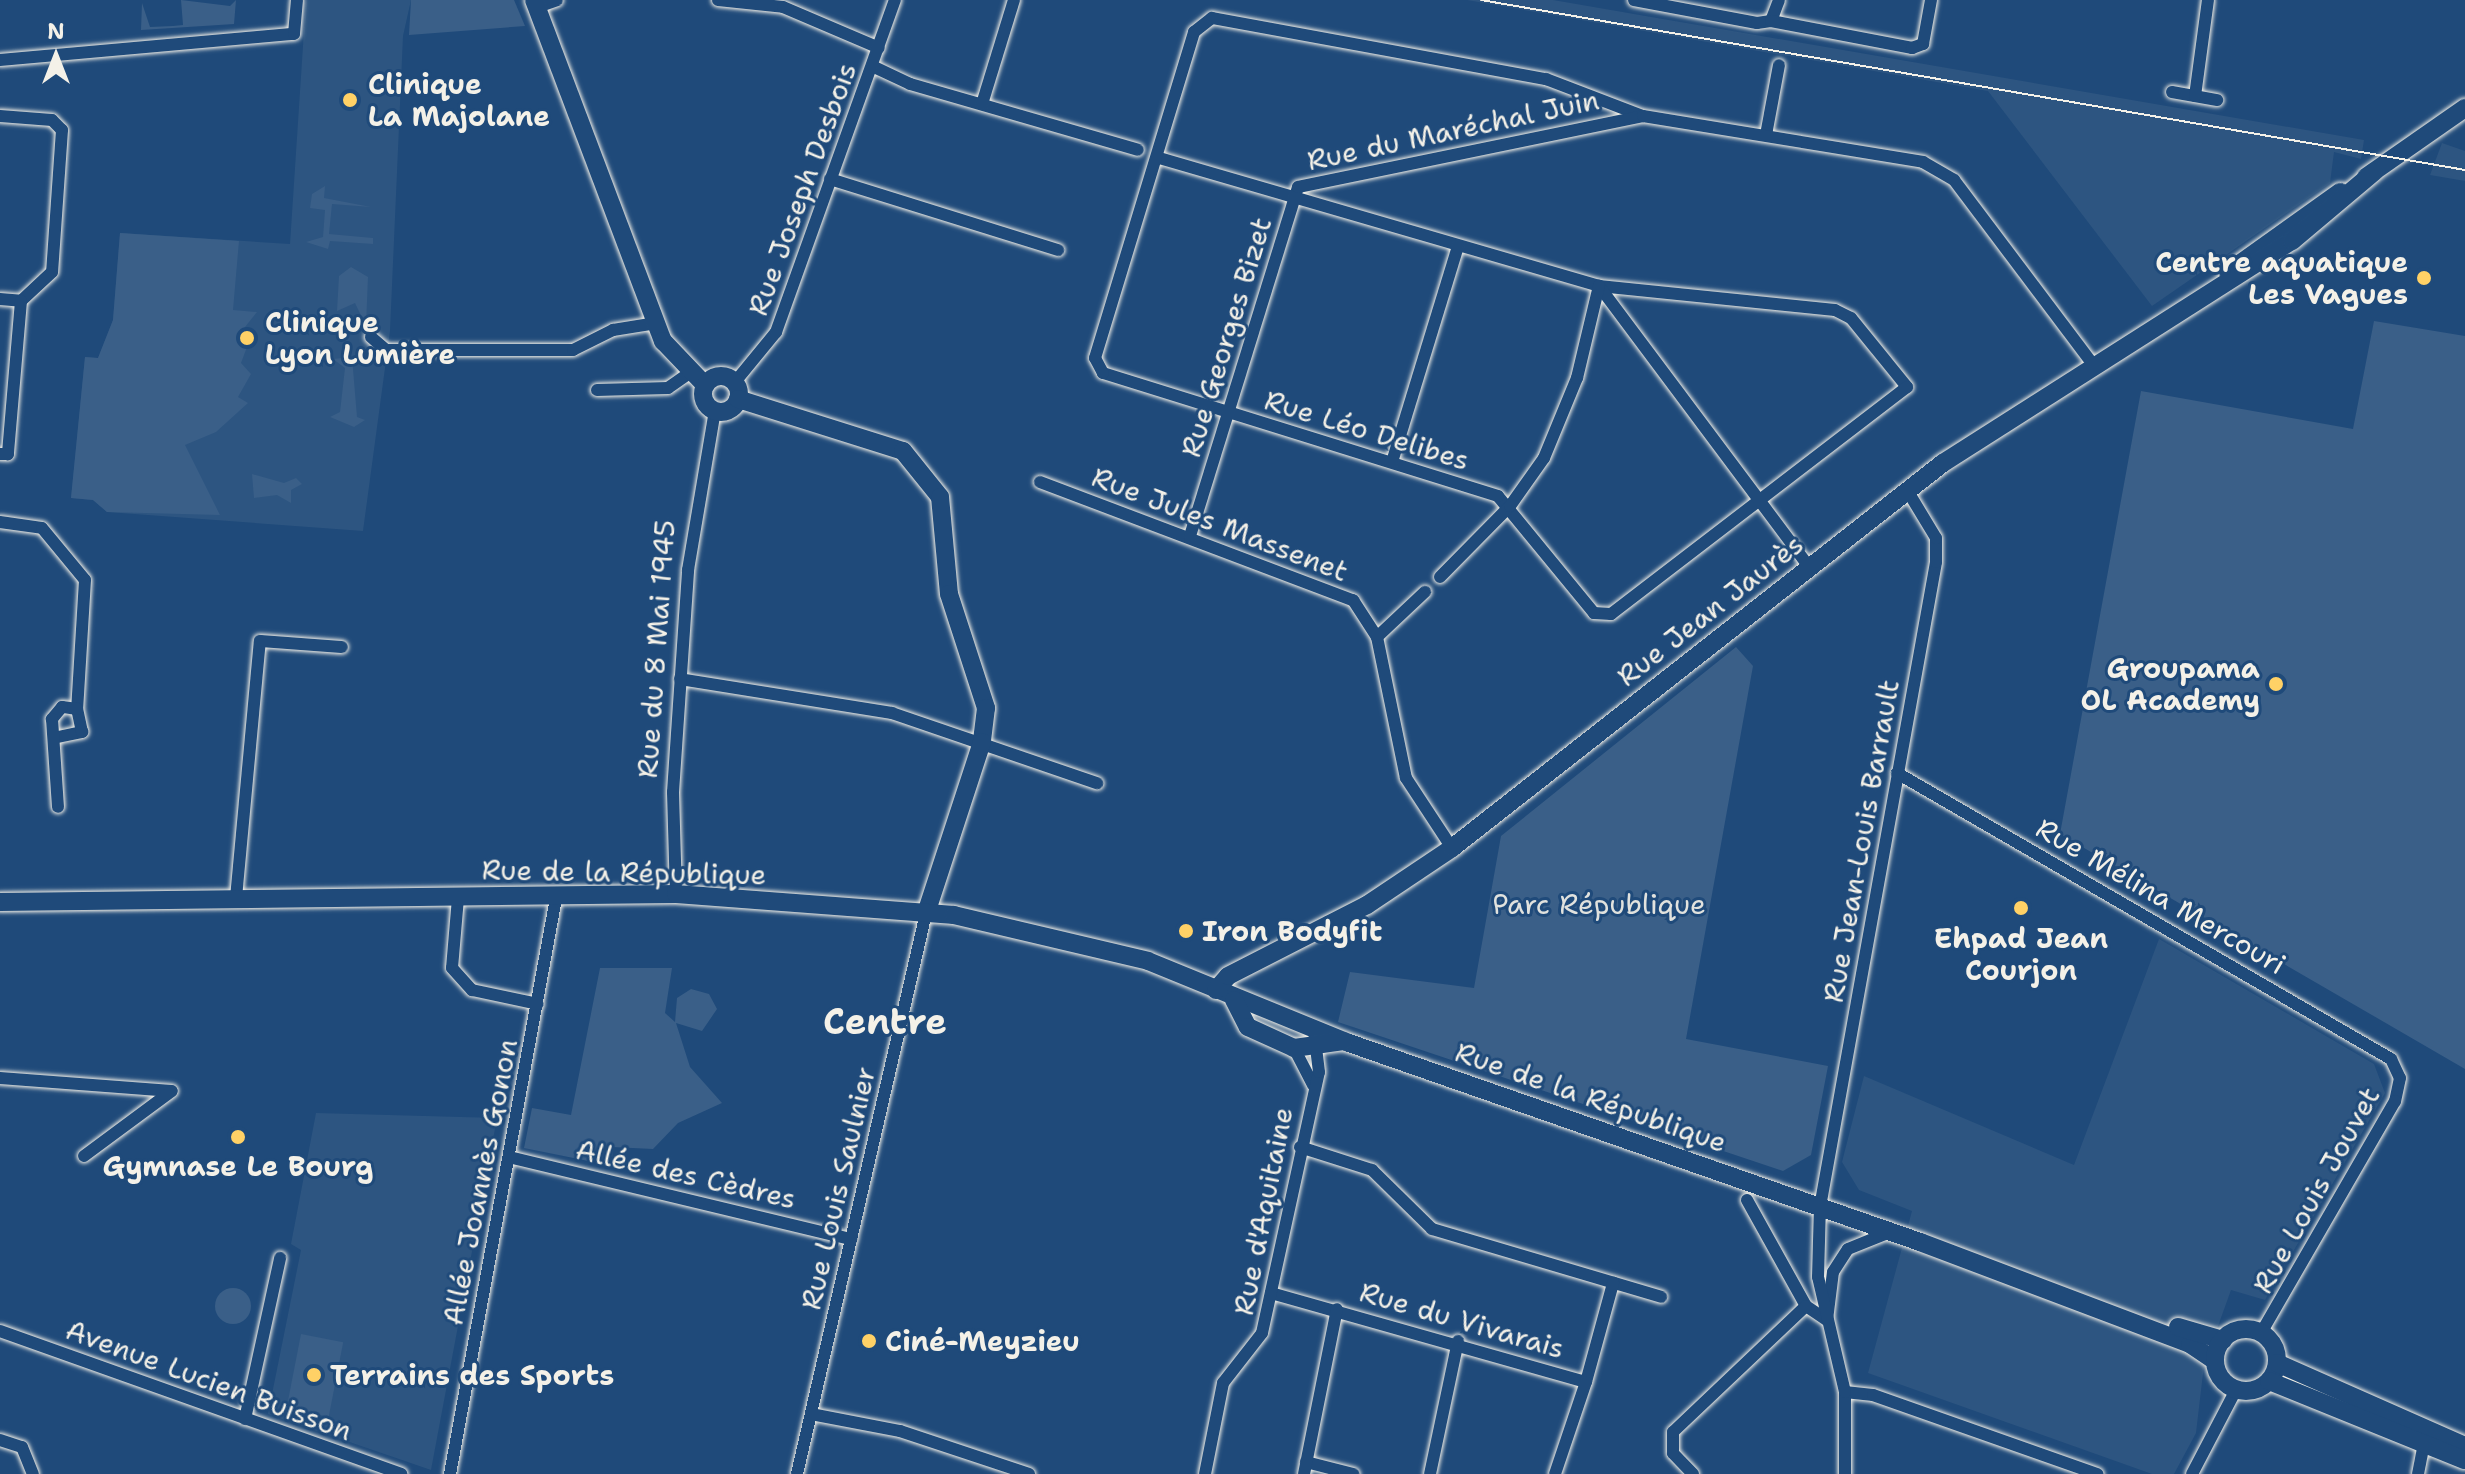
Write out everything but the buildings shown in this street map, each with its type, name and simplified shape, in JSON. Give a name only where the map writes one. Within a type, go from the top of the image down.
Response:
[{"type":"main road","points":[[535,3],[656,323],[688,374],[705,385]]},
{"type":"main road","name":"Rue Jean Jaurès","points":[[1216,990],[1244,970],[1367,905],[1452,848],[1907,490],[2209,289],[2250,251],[2374,172],[2465,108]]},
{"type":"main road","points":[[736,391],[726,411],[715,411],[703,397],[705,385],[719,376],[736,391],[887,445],[924,469],[940,497],[949,594],[984,687],[982,742],[926,913]]},
{"type":"main road","name":"Rue de la République","points":[[0,902],[556,898],[676,894],[926,913],[1148,961],[1234,1000],[1344,1041],[1891,1232],[2190,1344],[2215,1361]]},
{"type":"main road","points":[[1244,970],[1234,1000],[1250,1028],[1294,1048],[1318,1050],[1344,1041]]},
{"type":"main road","points":[[1250,1028],[1262,1008]]},
{"type":"main road","name":"Rue de la République","points":[[1820,1207],[1911,1226],[2223,1340]]},
{"type":"main road","points":[[2465,1446],[2425,1437],[2269,1381],[2236,1390],[2221,1379],[2215,1361],[2223,1340],[2241,1330],[2261,1333],[2277,1363],[2425,1437],[2465,1460]]},
{"type":"main road","points":[[2269,1381],[2277,1363]]},
{"type":"street","points":[[0,60],[294,34],[297,0]]},
{"type":"street","points":[[535,3],[557,0]]},
{"type":"street","points":[[718,0],[783,7],[879,48]]},
{"type":"street","name":"Rue Joseph Desbois","points":[[736,391],[776,332],[895,0]]},
{"type":"street","points":[[982,104],[1014,0]]},
{"type":"street","points":[[1634,0],[1771,21],[1912,48],[1923,44],[1931,0]]},
{"type":"street","points":[[1771,21],[1779,0]]},
{"type":"street","points":[[2195,96],[2208,0]]},
{"type":"street","name":"Rue Léo Delibes","points":[[1510,506],[1392,462],[1103,373],[1095,358],[1159,158],[1194,32],[1212,18],[1546,79],[1643,116]]},
{"type":"street","points":[[1766,135],[1779,65]]},
{"type":"street","points":[[872,66],[982,104],[1138,150]]},
{"type":"street","points":[[2172,92],[2217,100]]},
{"type":"street","points":[[0,116],[52,120],[62,130],[52,272],[21,301],[8,454],[0,454]]},
{"type":"street","name":"Rue du Maréchal Juin","points":[[1159,158],[1293,197],[1307,181],[1643,116],[1923,162],[1954,180],[2094,366]]},
{"type":"street","points":[[830,179],[1058,250]]},
{"type":"street","points":[[1293,197],[1599,286],[1835,310],[1851,318],[1907,387],[1611,614],[1594,613],[1510,506]]},
{"type":"street","name":"Rue Georges Bizet","points":[[1190,536],[1293,197]]},
{"type":"street","points":[[1392,462],[1458,246]]},
{"type":"street","points":[[1599,286],[1755,501],[1810,568]]},
{"type":"street","points":[[1440,577],[1510,506],[1544,458],[1577,378],[1599,286]]},
{"type":"street","points":[[0,299],[21,301]]},
{"type":"street","points":[[371,337],[386,350],[573,350],[613,330],[656,323]]},
{"type":"street","points":[[0,360],[16,362]]},
{"type":"street","points":[[597,390],[668,388],[688,374]]},
{"type":"street","name":"Rue du 8 Mai 1945","points":[[676,894],[680,679],[697,487],[715,411]]},
{"type":"street","name":"Rue Jules Massenet","points":[[1040,482],[1353,600],[1377,637],[1406,778],[1452,848]]},
{"type":"street","name":"Rue Jean-Louis Barrault","points":[[1827,1320],[1820,1207],[1937,549],[1907,490]]},
{"type":"street","points":[[0,522],[42,528],[85,580],[77,709],[82,732],[58,737]]},
{"type":"street","points":[[1377,637],[1425,592]]},
{"type":"street","points":[[236,898],[260,641],[342,647]]},
{"type":"street","points":[[680,679],[892,713],[1097,783]]},
{"type":"street","points":[[58,807],[58,737],[54,714],[77,709]]},
{"type":"street","name":"Rue Mélina Mercouri","points":[[1897,773],[2384,1052],[2396,1067]]},
{"type":"street","points":[[458,898],[452,968],[472,990],[538,1004]]},
{"type":"street","name":"Allée Joannès Gonon","points":[[450,1474],[556,898]]},
{"type":"street","name":"Rue Louis Saulnier","points":[[797,1474],[926,913]]},
{"type":"street","name":"Rue d'Aquitaine","points":[[1205,1474],[1223,1383],[1255,1348],[1271,1293],[1313,1085],[1318,1050],[1312,1028]]},
{"type":"street","name":"Rue d'Aquitaine","points":[[1294,1048],[1313,1085]]},
{"type":"street","name":"Rue Louis Jouvet","points":[[2261,1333],[2395,1101],[2396,1067]]},
{"type":"street","points":[[0,1078],[172,1091],[84,1156]]},
{"type":"street","points":[[1300,1147],[1372,1170],[1432,1229],[1661,1297]]},
{"type":"street","name":"Allée des Cèdres","points":[[509,1157],[851,1239]]},
{"type":"street","points":[[1747,1200],[1806,1306],[1827,1320]]},
{"type":"street","points":[[1845,1474],[1845,1392],[1827,1320],[1833,1272],[1848,1249],[1891,1232]]},
{"type":"street","points":[[245,1419],[280,1258]]},
{"type":"street","name":"Rue du Vivarais","points":[[1271,1293],[1458,1341],[1586,1382],[1613,1283]]},
{"type":"street","points":[[1693,1474],[1673,1453],[1673,1432],[1806,1306]]},
{"type":"street","points":[[1337,1309],[1305,1468],[1353,1474]]},
{"type":"street","name":"Avenue Lucien Buisson","points":[[0,1331],[401,1474]]},
{"type":"street","points":[[1430,1474],[1458,1341]]},
{"type":"street","points":[[1555,1474],[1586,1382]]},
{"type":"street","points":[[2192,1474],[2236,1390]]},
{"type":"street","points":[[1845,1392],[1873,1395],[2097,1474]]},
{"type":"street","points":[[811,1414],[900,1431],[1029,1474]]},
{"type":"street","points":[[2418,1474],[2425,1437]]},
{"type":"street","points":[[0,1440],[22,1447],[33,1474]]},
{"type":"shaded area","name":"Clinique Lyon Lumière","points":[[306,0],[411,0],[403,36],[390,331],[363,531],[107,512],[93,500],[71,498],[85,357],[98,358],[113,320],[120,233],[290,244]]},
{"type":"shaded area","points":[[1467,0],[1553,0],[2364,140],[2361,159],[2334,152],[2330,183],[2152,306],[1988,91]]},
{"type":"shaded area","points":[[2442,143],[2465,151],[2465,181],[2430,175]]},
{"type":"shaded area","points":[[2159,939],[2374,1064],[2385,1093],[2265,1300],[2231,1290],[2204,1365],[2196,1433],[2174,1474],[2152,1474],[1868,1373],[1912,1211],[1859,1190],[1842,1162],[1864,1076],[2074,1165]]},
{"type":"shaded area","points":[[316,1113],[497,1118],[431,1470],[268,1414],[301,1250],[291,1244]]},
{"type":"green space","points":[[181,0],[230,6],[236,0],[234,24],[141,30],[142,3],[150,27],[183,25]]},
{"type":"green space","points":[[411,0],[514,0],[525,26],[409,35]]},
{"type":"green space","points":[[325,186],[324,198],[371,207],[332,204],[329,234],[373,238],[373,244],[330,241],[328,249],[306,242],[323,237],[325,210],[310,208],[312,194]]},
{"type":"green space","points":[[120,233],[239,241],[233,310],[257,312],[241,332],[247,347],[241,363],[251,374],[238,397],[248,403],[216,432],[185,445],[220,515],[107,512],[93,500],[71,498],[85,357],[98,358],[113,320]]},
{"type":"green space","points":[[351,267],[368,277],[366,326],[355,303],[337,311],[339,276]]},
{"type":"green space","name":"Groupama OL Academy","points":[[2374,321],[2465,336],[2465,1069],[2060,834],[2141,391],[2353,429]]},
{"type":"green space","points":[[352,357],[357,417],[365,420],[354,427],[330,417],[340,412],[345,368],[333,359]]},
{"type":"green space","points":[[252,474],[284,483],[296,478],[302,484],[291,490],[291,503],[277,495],[254,498]]},
{"type":"green space","name":"Parc République","points":[[1736,647],[1753,666],[1686,1039],[1828,1066],[1811,1155],[1783,1171],[1338,1022],[1350,972],[1474,988],[1501,836]]},
{"type":"green space","points":[[600,968],[672,968],[665,1013],[675,1022],[677,998],[691,989],[709,994],[717,1009],[702,1031],[676,1023],[690,1067],[722,1103],[678,1123],[653,1149],[612,1147],[613,1166],[524,1148],[532,1108],[571,1115]]},
{"type":"green space","points":[[233,1288],[245,1294],[251,1306],[245,1318],[233,1324],[221,1318],[215,1306],[221,1294]]},
{"type":"green space","name":"Terrains des Sports","points":[[301,1334],[343,1342],[329,1417],[286,1409]]},
{"type":"tram line","points":[[1481,0],[2465,170]]},
{"type":"place","name":"Clinique La Majolane","points":[[350,100]]},
{"type":"place","name":"Centre aquatique Les Vagues","points":[[2424,278]]},
{"type":"place","name":"Clinique Lyon Lumière","points":[[247,338]]},
{"type":"place","name":"Groupama OL Academy","points":[[2276,684]]},
{"type":"place","name":"Ehpad Jean Courjon","points":[[2021,908]]},
{"type":"place","name":"Iron Bodyfit","points":[[1186,931]]},
{"type":"place","name":"Gymnase Le Bourg","points":[[238,1137]]},
{"type":"place","name":"Ciné-Meyzieu","points":[[869,1341]]},
{"type":"place","name":"Terrains des Sports","points":[[314,1375]]},
{"type":"district","name":"Centre","points":[[885,1022]]}]
